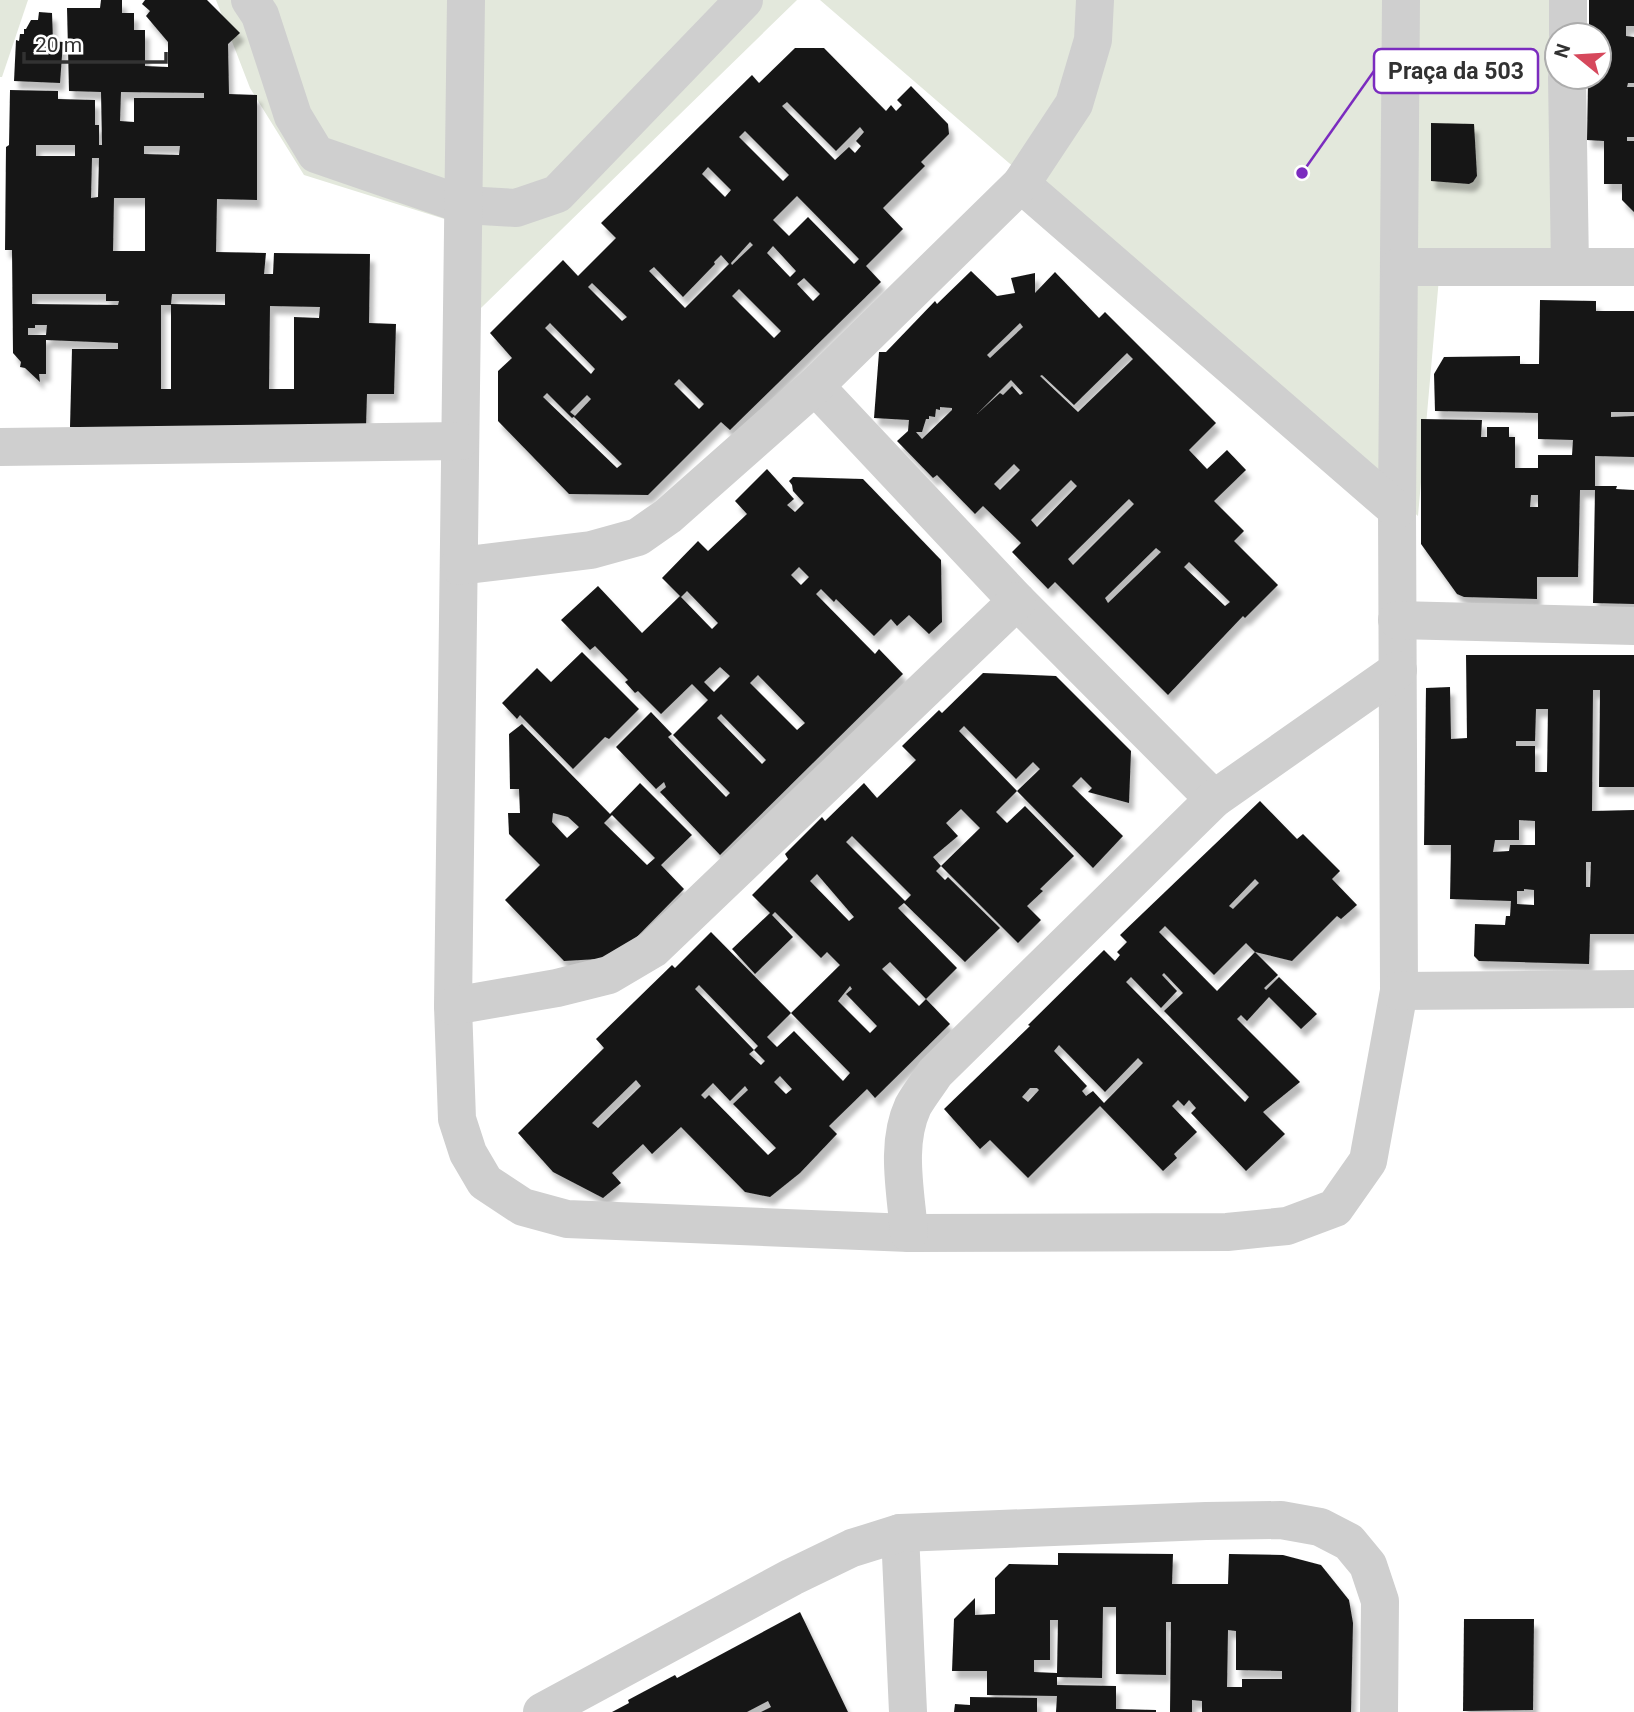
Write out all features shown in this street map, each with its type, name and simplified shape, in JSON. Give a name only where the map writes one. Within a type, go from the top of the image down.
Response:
[{"type":"street","points":[[250,0],[260,15],[293,116],[316,154],[464,205],[516,208],[557,194],[744,0]]},
{"type":"street","points":[[466,0],[453,1006],[457,1119],[468,1153],[485,1182],[523,1207],[567,1219],[909,1233],[1227,1232],[1287,1226],[1335,1208],[1368,1161],[1399,991],[1397,510],[1401,0]]},
{"type":"street","points":[[459,566],[591,550],[638,537],[668,516],[815,386],[1021,184],[1074,104],[1093,40],[1095,0]]},
{"type":"street","points":[[1568,0],[1568,21]]},
{"type":"street","points":[[1567,91],[1570,267]]},
{"type":"street","points":[[1021,184],[1397,510]]},
{"type":"street","points":[[1399,267],[1634,267]]},
{"type":"street","points":[[815,386],[1017,601],[1214,799]]},
{"type":"street","points":[[0,447],[460,440]]},
{"type":"street","points":[[453,1006],[557,988],[609,975],[653,949],[1017,601]]},
{"type":"street","points":[[1397,620],[1634,626]]},
{"type":"street","points":[[909,1233],[904,1137],[913,1106],[934,1073],[1214,799],[1398,670]]},
{"type":"street","points":[[1399,991],[1634,989]]},
{"type":"street","points":[[542,1712],[792,1577],[852,1548],[900,1533],[1282,1520],[1320,1527],[1349,1542],[1368,1565],[1380,1601],[1379,1712]]},
{"type":"street","points":[[900,1533],[908,1712]]},
{"type":"shaded area","points":[[0,0],[28,0],[2,77],[0,77]]},
{"type":"shaded area","points":[[216,0],[797,0],[445,343],[451,221],[304,175],[250,88]]},
{"type":"shaded area","points":[[820,0],[1583,0],[1567,21],[1543,21],[1543,91],[1559,91],[1584,269],[1439,278],[1418,516]]},
{"type":"building","points":[[101,0],[122,0],[122,13],[134,13],[134,30],[145,30],[145,66],[168,67],[168,42],[146,16],[150,11],[142,4],[145,0],[207,0],[240,33],[228,44],[229,94],[257,95],[257,200],[217,199],[216,252],[266,253],[264,274],[273,274],[274,253],[370,254],[369,323],[396,324],[394,394],[367,394],[366,426],[293,430],[70,427],[72,349],[118,349],[118,343],[46,340],[46,374],[39,374],[40,382],[25,368],[20,367],[21,362],[13,353],[12,250],[5,250],[6,147],[9,145],[10,90],[58,91],[58,99],[95,100],[95,125],[99,125],[99,145],[102,145],[101,92],[69,91],[67,8],[100,8]],"holes":[[[121,92],[204,93],[204,98],[134,98],[134,122],[120,121]],[[36,145],[75,145],[75,156],[36,156]],[[144,146],[180,146],[179,155],[144,154]],[[92,158],[99,158],[98,197],[91,198]],[[114,198],[145,198],[145,251],[113,251]],[[32,294],[106,294],[106,301],[119,301],[118,305],[32,304]],[[172,294],[225,294],[225,305],[171,304]],[[161,305],[171,305],[171,389],[161,389]],[[270,306],[320,307],[319,318],[294,317],[294,389],[269,389]],[[47,325],[46,335],[28,335],[28,328]]]},
{"type":"building","points":[[1589,0],[1634,0],[1634,26],[1626,26],[1626,36],[1634,37],[1634,83],[1628,83],[1627,87],[1634,87],[1634,137],[1627,137],[1627,141],[1634,141],[1634,212],[1622,200],[1622,184],[1604,184],[1604,141],[1587,140],[1588,91],[1613,91],[1613,21],[1589,21]]},
{"type":"building","points":[[39,12],[52,13],[53,41],[63,42],[60,83],[14,81],[16,40],[19,41],[20,34],[24,34],[24,29],[31,20],[38,20]]},
{"type":"building","points":[[795,48],[824,48],[886,111],[891,105],[896,111],[902,105],[897,100],[911,86],[948,124],[949,134],[921,162],[925,166],[883,208],[903,229],[866,266],[881,282],[730,430],[721,422],[648,495],[569,494],[498,421],[498,371],[512,358],[490,333],[563,260],[578,276],[616,238],[601,223],[752,75],[759,83]],"holes":[[[787,102],[836,151],[860,127],[864,132],[856,141],[861,146],[855,153],[849,147],[835,160],[782,106]],[[745,131],[789,175],[783,181],[739,137]],[[708,167],[731,190],[725,197],[702,174]],[[797,196],[859,259],[854,264],[808,217],[789,236],[773,220]],[[750,242],[753,245],[732,265]],[[773,246],[796,271],[790,277],[767,253]],[[721,255],[729,264],[685,308],[649,271],[654,267],[683,297],[715,264]],[[804,278],[820,294],[813,301],[797,284]],[[592,283],[627,317],[622,321],[588,287]],[[739,289],[781,331],[774,338],[732,296]],[[550,323],[595,369],[591,374],[545,328]],[[679,379],[704,404],[699,409],[674,384]],[[547,393],[622,464],[617,468],[543,397]],[[587,395],[591,399],[575,416],[570,412]]]},
{"type":"building","points":[[1431,123],[1474,124],[1477,176],[1473,182],[1431,181]]},
{"type":"building","points":[[971,271],[997,296],[1015,293],[1011,278],[1035,273],[1035,293],[1055,272],[1099,318],[1105,312],[1216,423],[1189,450],[1207,469],[1227,450],[1246,470],[1214,501],[1244,531],[1234,541],[1278,585],[1245,618],[1243,616],[1168,695],[1055,582],[1048,589],[1012,552],[1021,543],[983,506],[975,514],[937,475],[933,478],[897,441],[908,431],[909,420],[874,418],[879,352],[886,352],[935,301],[937,304]],"holes":[[[1020,323],[1023,327],[990,358],[987,355]],[[1127,353],[1133,359],[1078,412],[1040,376],[1074,405]],[[1011,380],[1023,393],[1020,395],[1012,386],[1003,395],[1000,393],[977,414]],[[952,408],[922,439],[916,432],[922,432],[926,419],[929,419],[929,416],[935,417],[936,409]],[[1014,464],[1020,470],[1000,490],[994,484]],[[1071,480],[1077,486],[1037,527],[1031,520]],[[1129,499],[1134,504],[1073,565],[1068,559]],[[1156,548],[1161,552],[1108,603],[1105,598]],[[1189,562],[1230,602],[1225,606],[1184,567]]]},
{"type":"building","points":[[1540,300],[1596,301],[1596,311],[1634,311],[1634,412],[1611,412],[1611,417],[1634,416],[1634,457],[1595,456],[1595,486],[1617,486],[1616,489],[1634,490],[1634,604],[1593,603],[1595,490],[1580,490],[1578,577],[1537,577],[1537,599],[1464,597],[1457,594],[1421,544],[1421,419],[1482,420],[1481,437],[1487,437],[1487,427],[1509,427],[1509,437],[1515,437],[1515,468],[1538,468],[1538,455],[1572,455],[1573,440],[1538,439],[1538,413],[1435,411],[1434,374],[1444,357],[1520,356],[1520,364],[1539,364]],"holes":[[[1531,495],[1538,495],[1538,507],[1530,507]]]},
{"type":"building","points":[[767,469],[794,499],[787,505],[795,512],[804,503],[793,491],[789,481],[793,477],[863,479],[941,560],[942,622],[929,634],[909,615],[897,626],[891,619],[874,636],[836,599],[834,602],[821,589],[816,594],[875,654],[879,649],[903,674],[720,855],[660,792],[666,787],[664,782],[656,789],[616,747],[651,712],[672,734],[668,737],[726,797],[730,793],[673,735],[708,700],[692,684],[661,714],[638,691],[635,693],[625,682],[628,680],[595,646],[590,650],[561,620],[598,586],[642,633],[680,596],[662,578],[698,541],[708,551],[747,514],[735,501]],"holes":[[[799,567],[809,577],[801,585],[791,575]],[[687,591],[718,623],[712,629],[681,597]],[[720,667],[730,676],[714,692],[704,682]],[[758,675],[805,723],[797,730],[750,683]],[[721,714],[766,760],[762,764],[717,718]]]},
{"type":"building","points":[[582,652],[639,709],[609,739],[605,737],[573,769],[520,715],[517,719],[502,703],[537,668],[551,682]]},
{"type":"building","points":[[1466,655],[1634,655],[1634,787],[1599,787],[1600,690],[1593,690],[1592,811],[1634,810],[1634,934],[1590,934],[1589,964],[1479,961],[1474,956],[1475,924],[1505,925],[1506,916],[1510,916],[1511,901],[1450,899],[1451,845],[1424,845],[1426,688],[1450,687],[1451,739],[1467,738]],"holes":[[[1536,709],[1548,709],[1547,772],[1535,772],[1535,746],[1516,746],[1516,741],[1535,741]],[[1519,820],[1535,821],[1535,845],[1510,845],[1509,851],[1493,852],[1495,840],[1519,840]],[[1586,862],[1591,862],[1590,887],[1586,887]],[[1534,890],[1534,905],[1517,904],[1517,891]]]},
{"type":"building","points":[[983,673],[1056,676],[1131,751],[1129,803],[1088,792],[1092,788],[1081,777],[1072,786],[1123,836],[1093,868],[1017,791],[996,812],[1007,823],[1025,806],[1074,856],[1040,889],[1043,891],[1027,906],[1041,920],[1018,943],[941,866],[936,871],[945,880],[948,877],[1000,928],[965,962],[904,903],[898,908],[957,968],[926,999],[950,1024],[875,1098],[867,1089],[829,1126],[837,1134],[800,1173],[770,1197],[745,1192],[681,1127],[652,1154],[643,1144],[612,1173],[621,1183],[603,1198],[553,1172],[518,1133],[604,1048],[596,1039],[672,965],[675,968],[711,932],[791,1013],[840,965],[827,952],[821,958],[775,912],[772,915],[793,937],[755,974],[732,949],[770,913],[752,895],[788,859],[785,854],[822,817],[825,821],[864,783],[877,798],[916,760],[902,746],[939,710],[942,713]],"holes":[[[964,726],[1016,779],[1033,762],[1040,769],[1017,791],[959,731]],[[961,809],[980,828],[941,866],[933,857],[958,836],[946,823]],[[852,836],[911,895],[905,901],[846,842]],[[817,874],[854,917],[849,921],[810,881]],[[890,962],[926,999],[919,1006],[882,969]],[[699,985],[758,1046],[754,1050],[695,989]],[[850,986],[852,989],[846,994],[877,1026],[870,1033],[838,1001]],[[791,1013],[850,1073],[843,1081],[794,1031],[777,1047],[767,1037]],[[754,1050],[765,1061],[761,1065],[749,1054]],[[780,1076],[792,1089],[786,1094],[774,1082]],[[636,1080],[641,1086],[598,1128],[592,1123]],[[713,1083],[730,1101],[745,1086],[748,1090],[733,1104],[776,1148],[768,1155],[709,1095],[705,1099],[701,1095]]]},
{"type":"building","points":[[522,724],[610,814],[640,783],[692,835],[661,865],[684,889],[624,950],[598,959],[564,961],[505,900],[540,865],[509,834],[508,813],[520,813],[519,789],[510,789],[509,734]],"holes":[[[553,813],[568,817],[579,827],[567,838],[552,822]],[[612,815],[655,858],[647,865],[604,823]]]},
{"type":"building","points":[[1260,801],[1297,839],[1303,834],[1340,871],[1332,879],[1357,905],[1341,919],[1337,916],[1292,961],[1255,952],[1278,975],[1264,988],[1266,990],[1279,977],[1317,1014],[1301,1029],[1269,997],[1247,1021],[1241,1015],[1237,1019],[1300,1082],[1263,1112],[1285,1134],[1246,1171],[1191,1113],[1196,1108],[1189,1100],[1184,1106],[1178,1100],[1172,1106],[1197,1132],[1174,1154],[1177,1158],[1163,1171],[1100,1106],[1028,1178],[990,1140],[980,1149],[944,1109],[1104,950],[1115,961],[1120,955],[1117,952],[1127,942],[1120,935]],"holes":[[[1255,879],[1259,883],[1233,909],[1229,906]],[[1165,926],[1214,975],[1246,943],[1255,952],[1217,991],[1159,932]],[[1164,973],[1183,993],[1164,1011],[1249,1097],[1245,1102],[1126,982],[1131,977],[1161,1008],[1177,991],[1162,975]],[[1059,1045],[1105,1092],[1138,1058],[1143,1063],[1104,1103],[1093,1091],[1086,1096],[1082,1091],[1087,1086],[1054,1051]],[[1030,1088],[1039,1090],[1028,1102],[1022,1097]]]},
{"type":"building","points":[[1058,1553],[1173,1554],[1172,1584],[1228,1584],[1229,1554],[1283,1555],[1321,1565],[1349,1600],[1353,1623],[1351,1712],[1202,1712],[1202,1701],[1192,1700],[1192,1712],[1170,1712],[1171,1622],[1166,1622],[1166,1675],[1116,1674],[1116,1607],[1103,1607],[1102,1678],[1057,1677],[1057,1685],[1116,1686],[1116,1709],[1156,1712],[1056,1712],[1057,1696],[987,1695],[987,1671],[952,1671],[954,1619],[975,1598],[975,1615],[995,1614],[995,1578],[1009,1564],[1058,1565]],"holes":[[[1050,1620],[1058,1620],[1057,1673],[1034,1672],[1034,1660],[1050,1660]],[[1228,1630],[1236,1631],[1236,1670],[1282,1671],[1282,1679],[1242,1679],[1242,1687],[1227,1687]]]},
{"type":"building","points":[[800,1612],[848,1712],[761,1712],[771,1707],[768,1701],[747,1712],[612,1712],[629,1703],[628,1700],[675,1675],[677,1678]]},
{"type":"building","points":[[1464,1619],[1534,1619],[1533,1710],[1463,1711]]},
{"type":"building","points":[[970,1697],[1037,1698],[1037,1712],[954,1712],[955,1704],[970,1705]]},
{"type":"place","name":"Praça da 503","points":[[1302,173]]}]
